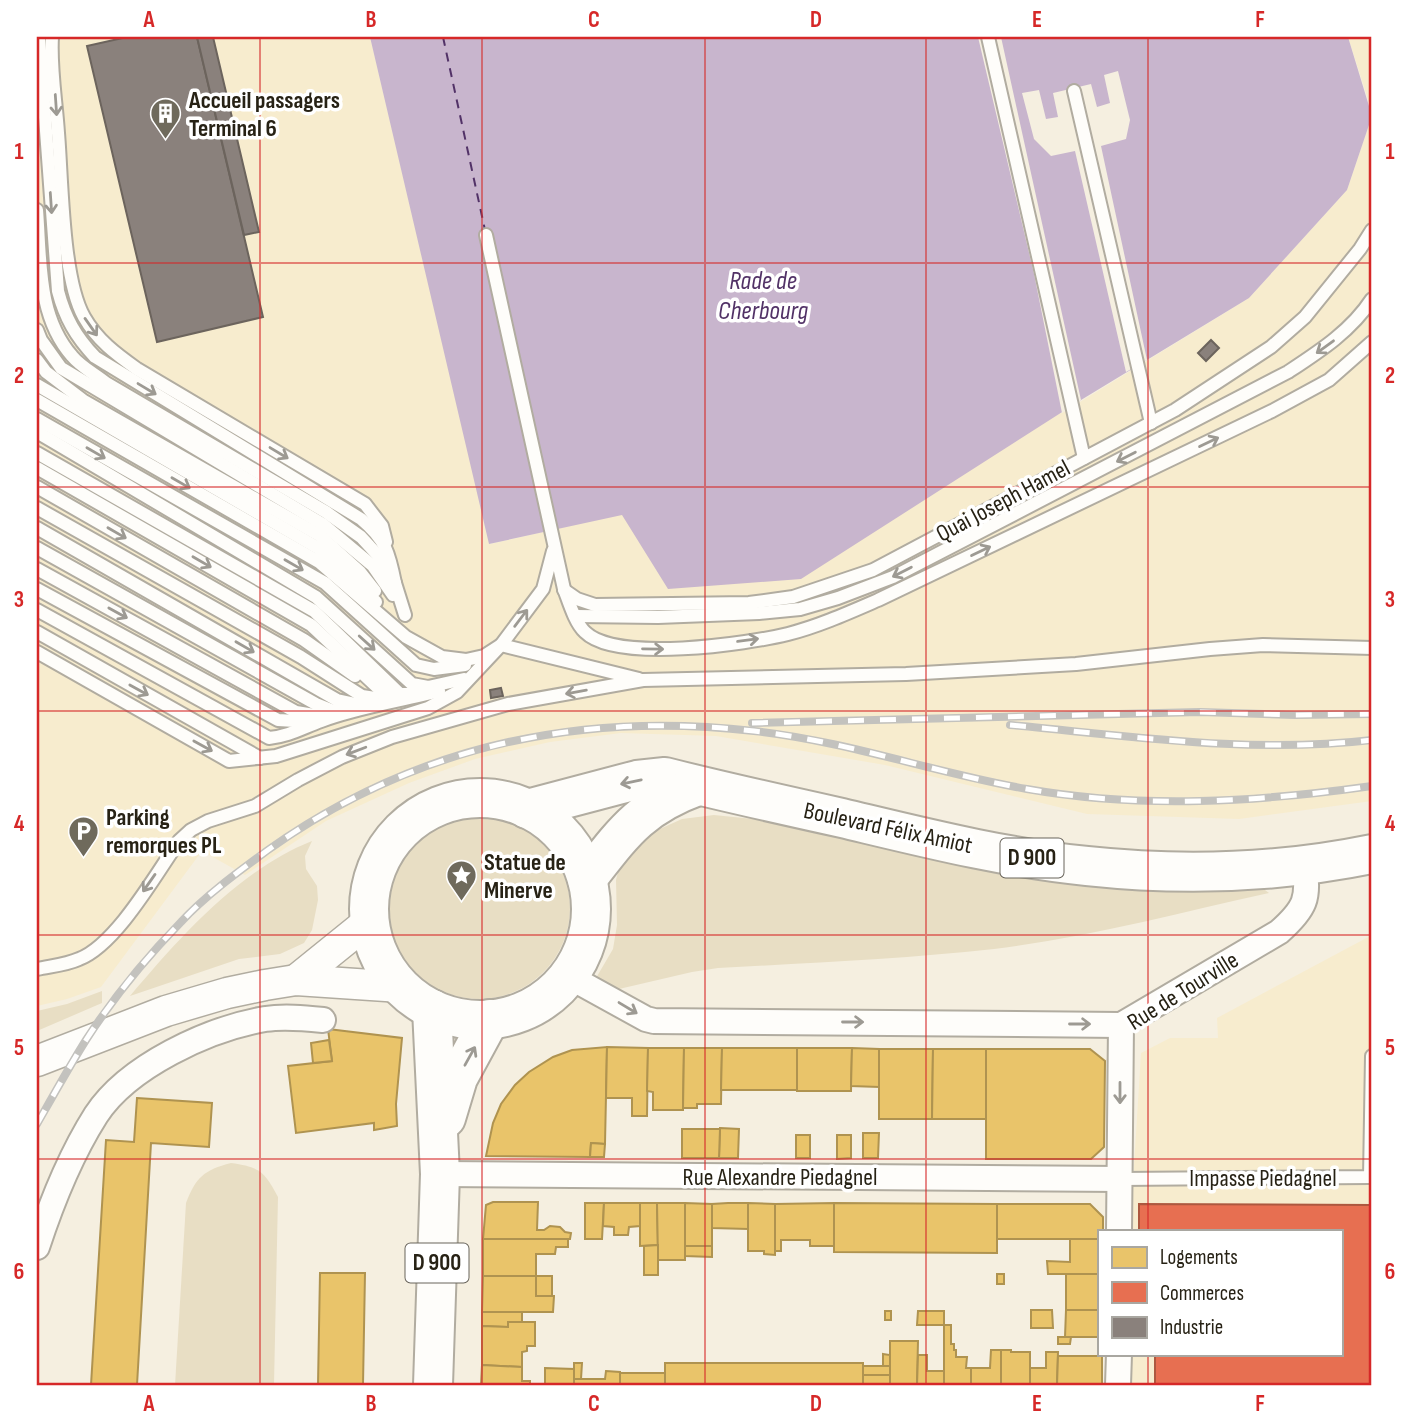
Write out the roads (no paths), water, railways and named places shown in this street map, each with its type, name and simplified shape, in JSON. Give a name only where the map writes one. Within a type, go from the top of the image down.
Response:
[{"type":"main road","name":"Boulevard Félix Amiot","points":[[527,809],[637,780],[666,777],[895,831],[1084,866],[1191,872],[1304,865],[1372,854]]},
{"type":"main road","points":[[587,879],[630,825],[654,806],[698,786]]},
{"type":"main road","points":[[473,798],[503,800],[527,809],[547,821],[565,837],[578,857],[587,879],[591,904],[589,929],[582,954],[569,976],[534,1006],[520,1013],[490,1019],[454,1017],[432,1009],[401,987],[379,956],[369,921],[370,895],[382,857],[396,836],[417,817],[444,804],[473,798]]},
{"type":"main road","name":"D 900","points":[[432,1009],[440,1157],[433,1385]]},
{"type":"main road","name":"D 900","points":[[440,1157],[458,1078],[490,1019]]},
{"type":"street","name":"Rue de Tourville","points":[[1119,1230],[1121,1025],[1279,932],[1299,912],[1305,900],[1308,887],[1304,865]]},
{"type":"street","points":[[296,979],[369,921]]},
{"type":"street","points":[[569,976],[654,1021],[1121,1025]]},
{"type":"street","points":[[37,1061],[166,1011],[227,993],[296,979],[401,987]]},
{"type":"street","points":[[37,1247],[71,1159],[97,1113],[130,1078],[169,1053],[211,1035],[265,1019],[323,1020]]},
{"type":"street","name":"Rue Alexandre Piedagnel","points":[[440,1157],[1120,1180]]},
{"type":"street","points":[[1118,1385],[1119,1356]]},
{"type":"lane","points":[[39,37],[58,291],[63,310],[79,340],[95,357],[323,524],[373,566],[418,638],[430,650]]},
{"type":"lane","points":[[52,37],[68,253],[74,293],[83,316],[104,344],[137,369],[365,504],[382,526],[405,615]]},
{"type":"lane","points":[[988,37],[1084,458]]},
{"type":"lane","points":[[1074,90],[1151,423]]},
{"type":"lane","points":[[37,210],[44,298],[57,336],[74,358],[106,383],[323,524],[369,582],[387,613],[406,637]]},
{"type":"lane","name":"Quai Joseph Hamel","points":[[564,589],[578,599],[612,607],[749,603],[793,597],[873,570],[1175,410],[1271,347],[1305,317],[1372,230]]},
{"type":"lane","points":[[486,235],[564,589],[583,631],[605,643],[653,650],[786,635],[816,626],[878,600],[1272,411],[1329,380],[1372,342]]},
{"type":"lane","points":[[576,616],[659,617],[800,609],[892,577],[1288,372],[1331,344],[1363,312],[1372,299]]},
{"type":"lane","points":[[37,330],[61,368],[74,378],[323,524]]},
{"type":"lane","points":[[37,360],[46,372],[84,401],[376,551],[395,583]]},
{"type":"lane","points":[[37,384],[323,524],[361,519],[381,537],[388,549]]},
{"type":"lane","points":[[37,400],[319,562],[406,637],[453,660],[481,663]]},
{"type":"lane","points":[[37,419],[325,583],[416,665],[434,669],[481,663]]},
{"type":"lane","points":[[37,432],[316,597],[412,684],[428,687],[464,679]]},
{"type":"lane","points":[[37,453],[314,611],[400,694],[438,692]]},
{"type":"lane","points":[[37,468],[311,625],[389,702]]},
{"type":"lane","points":[[37,487],[304,640],[389,702]]},
{"type":"lane","points":[[37,508],[301,657],[362,696],[389,702]]},
{"type":"lane","points":[[37,528],[337,700],[352,705],[413,698],[438,692],[464,679],[500,645],[543,589],[552,539]]},
{"type":"lane","points":[[37,548],[316,704],[331,710],[365,710]]},
{"type":"lane","points":[[37,569],[286,706],[322,718],[344,715]]},
{"type":"lane","points":[[37,589],[278,720],[321,721]]},
{"type":"lane","points":[[37,610],[269,738],[299,732],[321,721],[389,702]]},
{"type":"lane","points":[[37,632],[260,758]]},
{"type":"lane","points":[[500,645],[643,680]]},
{"type":"lane","points":[[37,969],[80,959],[118,928],[179,841],[191,830],[208,821],[255,806],[342,757],[393,737],[465,715],[643,680],[906,674],[998,669],[1263,645],[1372,648]]},
{"type":"lane","points":[[37,652],[229,761],[276,756],[428,708],[457,692],[481,663]]},
{"type":"lane","name":"Impasse Piedagnel","points":[[1120,1180],[1370,1177],[1372,1056]]},
{"type":"water","name":"Rade de Cherbourg","points":[[370,37],[1348,37],[1372,116],[1347,190],[1249,298],[1081,400],[801,579],[668,589],[622,515],[489,544]]},
{"type":"railway","points":[[752,723],[1200,712],[1372,714]]},
{"type":"railway","points":[[1010,725],[1236,744],[1327,744],[1372,740]]},
{"type":"railway","points":[[37,1124],[96,1024],[143,964],[212,893],[268,850],[323,814],[380,785],[439,762],[499,744],[561,733],[624,727],[689,726],[789,736],[1027,789],[1113,799],[1243,799],[1372,786]]},
{"type":"place","name":"Accueil passagers Terminal 6","points":[[166,141]]},
{"type":"place","name":"Parking remorques PL","points":[[83,858]]},
{"type":"place","name":"Statue de Minerve","points":[[461,903]]}]
